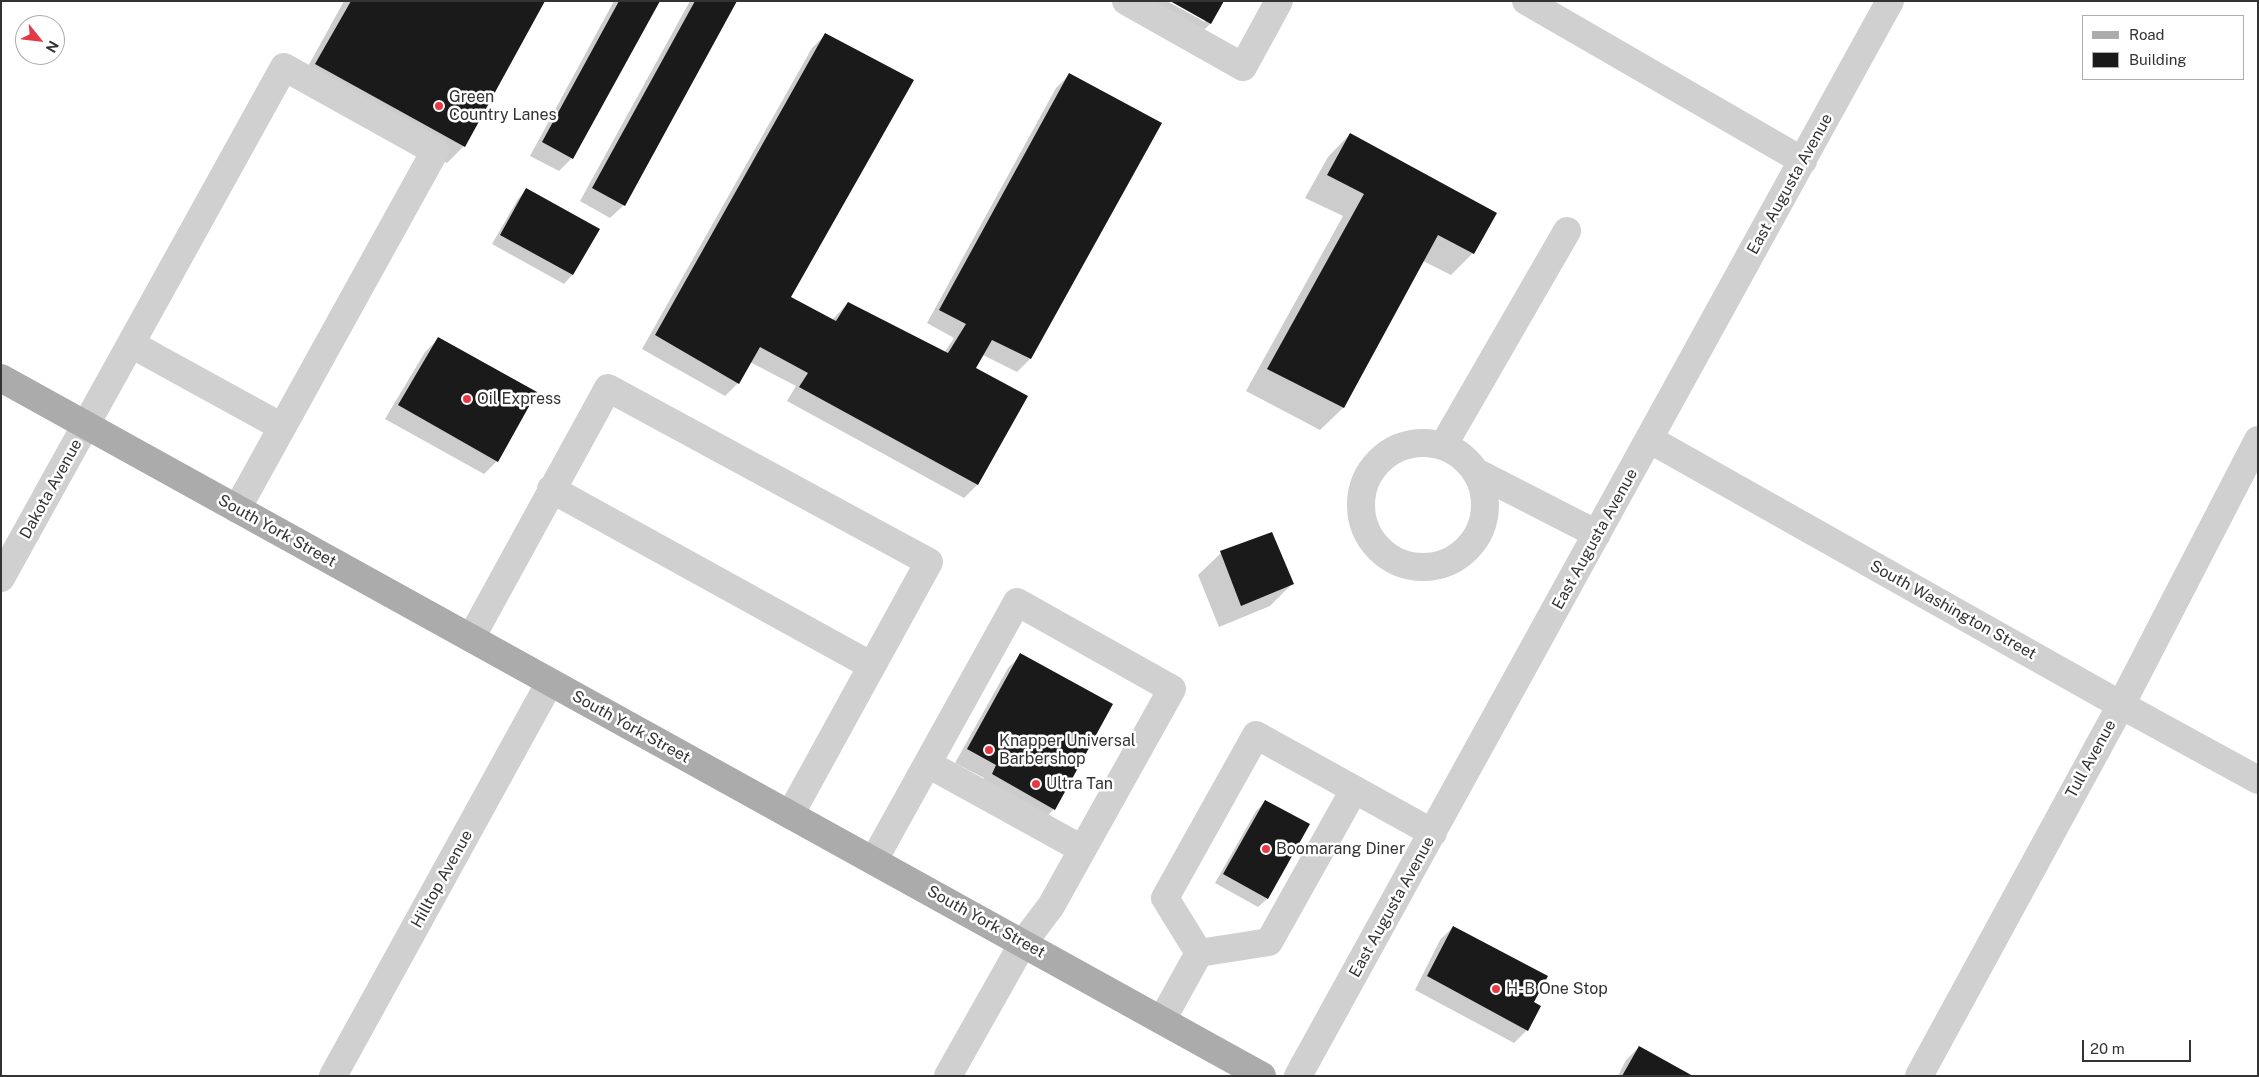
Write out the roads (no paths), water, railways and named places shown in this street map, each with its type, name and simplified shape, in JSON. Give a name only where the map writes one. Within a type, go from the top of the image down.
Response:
[{"type":"main road","name":"South York Street","points":[[1,378],[1262,1076]]},
{"type":"street","points":[[1126,1],[1243,67],[1279,1]]},
{"type":"street","points":[[1526,1],[1803,160]]},
{"type":"street","name":"East Augusta Avenue","points":[[1298,1076],[1890,1]]},
{"type":"street","name":"Dakota Avenue","points":[[1,578],[284,68],[435,151],[282,427]]},
{"type":"street","points":[[1443,446],[1567,231]]},
{"type":"street","points":[[130,344],[282,427],[237,509]]},
{"type":"street","points":[[471,638],[608,388],[929,562],[790,815]]},
{"type":"street","name":"South Washington Street","points":[[1649,439],[2258,780]]},
{"type":"street","name":"Tull Avenue","points":[[1919,1076],[2121,705],[2258,440]]},
{"type":"street","points":[[1422,442],[1443,446],[1462,456],[1476,472],[1484,491],[1485,512],[1480,533],[1467,550],[1451,562],[1432,568],[1411,567],[1392,560],[1376,548],[1366,531],[1360,511],[1362,491],[1370,472],[1383,457],[1401,446],[1422,442]]},
{"type":"street","points":[[1476,472],[1597,534]]},
{"type":"street","points":[[551,489],[872,666]]},
{"type":"street","points":[[874,860],[1017,602],[1172,689],[1051,906],[1023,943],[948,1076]]},
{"type":"street","name":"Hilltop Avenue","points":[[333,1076],[550,682]]},
{"type":"street","points":[[1199,953],[1166,898],[1256,735],[1433,833]]},
{"type":"street","points":[[928,764],[1082,850]]},
{"type":"street","points":[[1199,953],[1269,942],[1354,790]]},
{"type":"street","points":[[1162,1020],[1199,953]]},
{"type":"place","name":"Green Country Lanes","points":[[439,106]]},
{"type":"place","name":"Oil Express","points":[[467,399]]},
{"type":"place","name":"Knapper Universal Barbershop","points":[[989,750]]},
{"type":"place","name":"Ultra Tan","points":[[1036,784]]},
{"type":"place","name":"Boomarang Diner","points":[[1266,849]]},
{"type":"place","name":"H-B One Stop","points":[[1496,989]]}]
